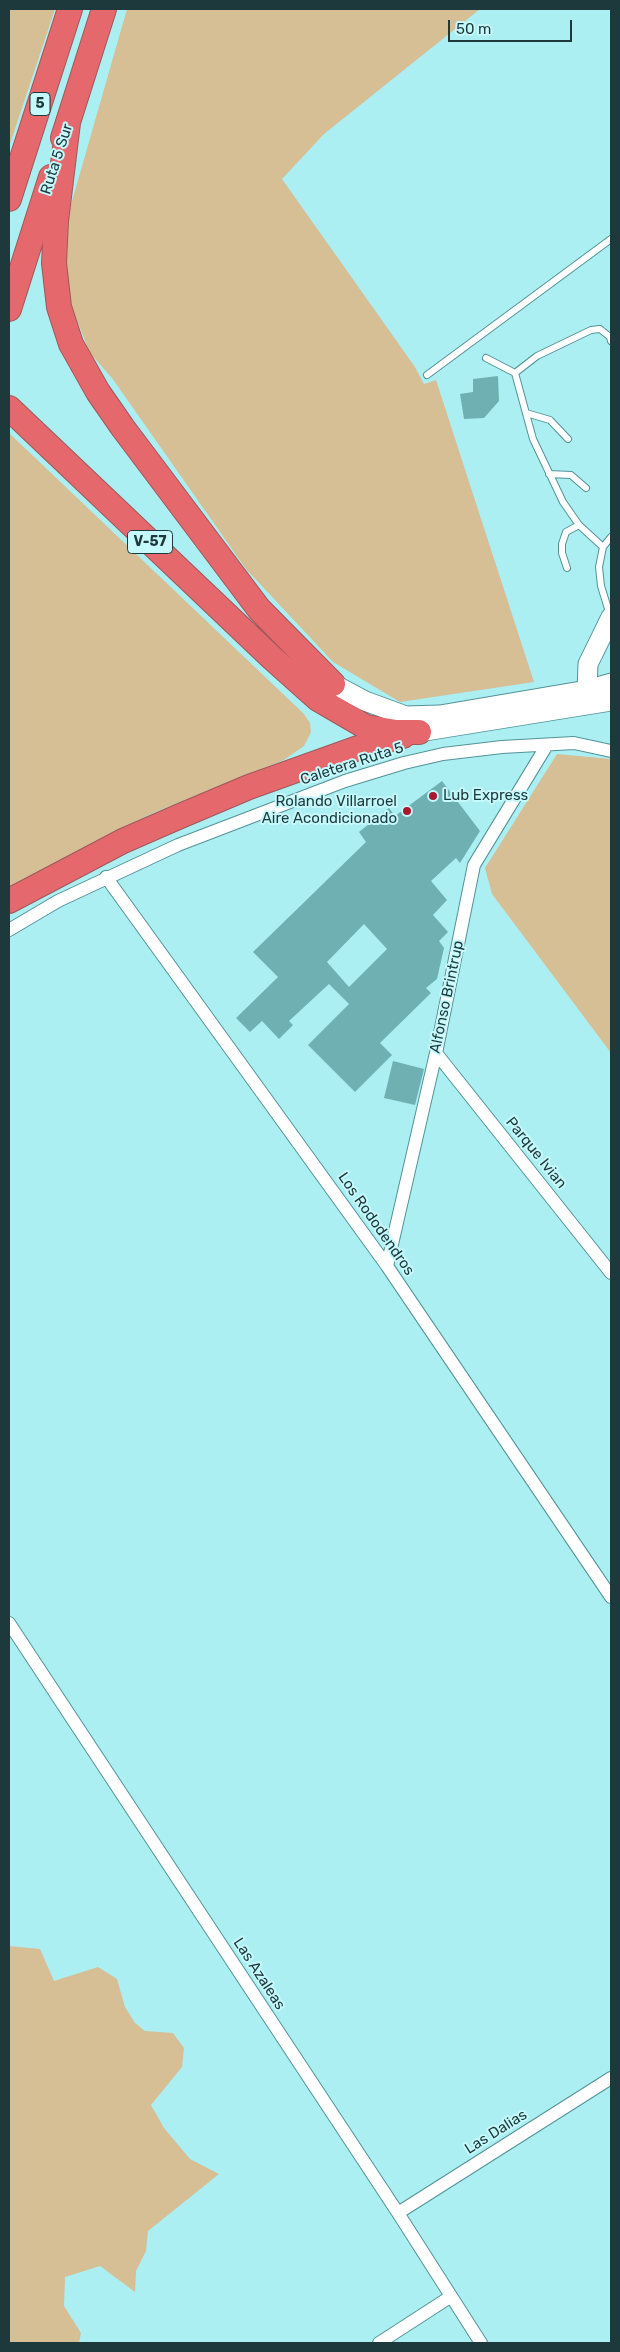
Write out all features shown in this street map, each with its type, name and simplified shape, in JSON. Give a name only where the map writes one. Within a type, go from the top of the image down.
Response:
[{"type":"highway","name":"5","points":[[9,199],[70,9]]},
{"type":"highway","name":"Ruta 5 Sur","points":[[9,308],[104,9]]},
{"type":"highway","points":[[68,123],[56,220],[54,254],[55,281],[59,307],[71,344],[98,392],[123,428],[259,609],[333,684]]},
{"type":"highway","name":"V-57","points":[[9,408],[271,657],[318,699],[366,727],[396,732],[418,732]]},
{"type":"highway","name":"V-57","points":[[271,657],[333,684]]},
{"type":"highway","points":[[9,901],[123,841],[214,802],[358,748],[418,732]]},
{"type":"main road","points":[[587,690],[588,664],[611,617]]},
{"type":"main road","name":"V-57","points":[[333,684],[365,701],[406,716],[440,715],[587,690],[611,683]]},
{"type":"main road","name":"V-57","points":[[418,732],[611,701]]},
{"type":"street","name":"Caletera Ruta 5","points":[[9,930],[58,901],[178,845],[345,782],[404,763],[443,754],[502,747],[574,743],[611,752]]},
{"type":"street","name":"Alfonso Brintrup","points":[[387,1266],[436,1053],[474,865],[547,745]]},
{"type":"street","name":"Los Rododendros","points":[[106,877],[387,1266],[611,1597]]},
{"type":"street","name":"Parque Ivian","points":[[436,1053],[611,1273]]},
{"type":"street","name":"Las Azaleas","points":[[9,1623],[398,2213],[481,2343]]},
{"type":"street","name":"Las Dalias","points":[[398,2213],[611,2078]]},
{"type":"street","points":[[379,2343],[450,2297]]},
{"type":"lane","points":[[427,375],[611,239]]},
{"type":"lane","points":[[515,373],[537,356],[590,330],[600,329],[610,337],[611,341]]},
{"type":"lane","points":[[486,358],[515,373],[533,439],[563,502],[579,525],[603,547]]},
{"type":"lane","points":[[526,413],[550,420],[568,439]]},
{"type":"lane","points":[[549,474],[571,475],[586,488]]},
{"type":"lane","points":[[567,568],[562,553],[562,544],[566,532],[579,525]]},
{"type":"lane","points":[[611,537],[603,547],[599,567],[601,586],[611,617]]},
{"type":"shaded area","points":[[9,9],[55,9],[9,147]]},
{"type":"shaded area","points":[[127,9],[480,9],[324,134],[282,179],[415,367],[424,384],[436,380],[534,682],[400,702],[333,662],[246,569],[112,378],[90,353],[67,295],[64,229]]},
{"type":"shaded area","points":[[9,433],[304,714],[310,723],[311,732],[304,746],[284,760],[158,811],[117,830],[9,888]]},
{"type":"shaded area","points":[[557,754],[611,759],[611,1053],[492,894],[485,868]]},
{"type":"shaded area","points":[[9,1946],[40,1949],[54,1981],[98,1967],[117,1979],[125,2007],[135,2023],[145,2031],[173,2033],[184,2048],[182,2067],[151,2105],[164,2128],[190,2159],[219,2174],[148,2231],[146,2251],[136,2271],[135,2292],[100,2266],[65,2277],[64,2306],[81,2333],[79,2343],[9,2343]]},
{"type":"building","points":[[498,376],[499,401],[484,418],[464,419],[460,394],[473,392],[473,379]]},
{"type":"building","points":[[442,781],[480,831],[460,863],[456,858],[431,881],[447,900],[433,915],[448,932],[439,941],[444,948],[437,979],[426,988],[431,993],[380,1043],[392,1055],[355,1092],[308,1045],[349,1004],[329,984],[289,1021],[293,1025],[279,1039],[262,1021],[250,1032],[236,1018],[278,977],[253,952],[366,842],[359,832],[389,808],[395,816]],"holes":[[[364,924],[387,949],[349,987],[327,962]]]},
{"type":"building","points":[[393,1061],[424,1069],[415,1105],[384,1098]]},
{"type":"place","name":"Lub Express","points":[[433,796]]},
{"type":"place","name":"Rolando Villarroel Aire Acondicionado","points":[[407,811]]}]
